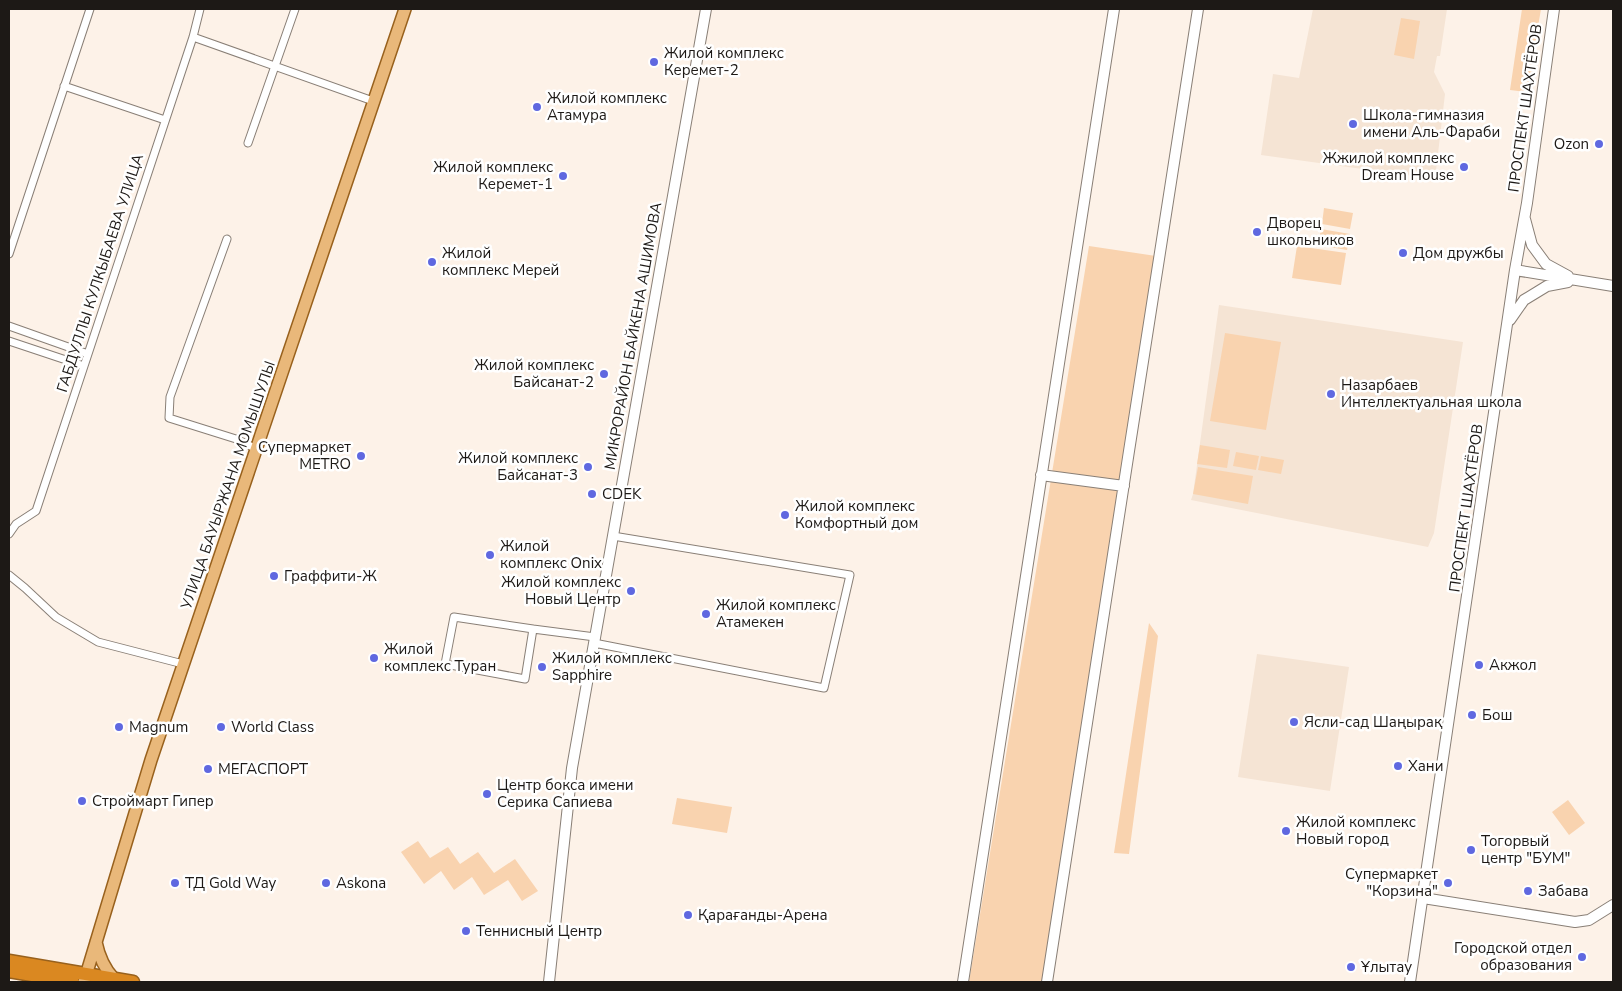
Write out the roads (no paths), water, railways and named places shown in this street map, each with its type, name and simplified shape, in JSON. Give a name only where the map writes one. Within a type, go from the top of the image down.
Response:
[{"type":"highway","points":[[9,961],[72,977]]},
{"type":"highway","points":[[9,971],[133,982]]},
{"type":"main road","name":"УЛИЦА БАУЫРЖАНА МОМЫШУЛЫ","points":[[85,978],[151,760],[405,9]]},
{"type":"main road","points":[[72,977],[81,966],[96,940]]},
{"type":"main road","points":[[96,940],[99,956],[106,970],[114,979]]},
{"type":"street","points":[[9,254],[90,9]]},
{"type":"street","name":"ГАБДУЛЛЫ КУЛКЫБАЕВА УЛИЦА","points":[[9,534],[16,524],[36,511],[193,37],[200,9]]},
{"type":"street","points":[[248,143],[295,9]]},
{"type":"street","name":"МИКРОРАЙОН БАЙКЕНА АШИМОВА","points":[[549,982],[570,786],[706,9]]},
{"type":"street","points":[[963,982],[1114,9]]},
{"type":"street","points":[[1047,982],[1198,9]]},
{"type":"street","name":"ПРОСПЕКТ ШАХТЁРОВ","points":[[1410,982],[1554,9]]},
{"type":"street","points":[[193,37],[374,101]]},
{"type":"street","points":[[64,86],[165,120]]},
{"type":"street","points":[[1524,215],[1532,245],[1546,264],[1576,280]]},
{"type":"street","points":[[227,239],[170,397],[168,418],[236,439],[257,449]]},
{"type":"street","points":[[1515,270],[1613,286]]},
{"type":"street","points":[[1508,323],[1524,300],[1547,286],[1576,280]]},
{"type":"street","points":[[9,326],[88,354]]},
{"type":"street","points":[[9,341],[84,366]]},
{"type":"street","points":[[1041,474],[1124,486]]},
{"type":"street","points":[[533,629],[525,679],[445,664],[454,616],[533,629],[595,640],[824,688],[850,575],[613,536]]},
{"type":"street","points":[[9,575],[56,617],[98,642],[183,664]]},
{"type":"street","points":[[1423,898],[1575,922],[1589,920],[1613,905]]},
{"type":"place","name":"Жилой комплекс Керемет-2","points":[[654,62]]},
{"type":"place","name":"Жилой комплекс Атамура","points":[[537,107]]},
{"type":"place","name":"Школа-гимназия имени Аль-Фараби","points":[[1353,124]]},
{"type":"place","name":"Ozon","points":[[1599,144]]},
{"type":"place","name":"Жжилой комплекс Dream House","points":[[1464,167]]},
{"type":"place","name":"Жилой комплекс Керемет-1","points":[[563,176]]},
{"type":"place","name":"Дворец школьников","points":[[1257,232]]},
{"type":"place","name":"Дом дружбы","points":[[1403,253]]},
{"type":"place","name":"Жилой комплекс Мерей","points":[[432,262]]},
{"type":"place","name":"Жилой комплекс Байсанат-2","points":[[604,374]]},
{"type":"place","name":"Назарбаев Интеллектуальная школа","points":[[1331,394]]},
{"type":"place","name":"Супермаркет METRO","points":[[361,456]]},
{"type":"place","name":"Жилой комплекс Байсанат-3","points":[[588,467]]},
{"type":"place","name":"CDEK","points":[[592,494]]},
{"type":"place","name":"Жилой комплекс Комфортный дом","points":[[785,515]]},
{"type":"place","name":"Жилой комплекс Onix","points":[[490,555]]},
{"type":"place","name":"Граффити-Ж","points":[[274,576]]},
{"type":"place","name":"Жилой комплекс Новый Центр","points":[[631,591]]},
{"type":"place","name":"Жилой комплекс Атамекен","points":[[706,614]]},
{"type":"place","name":"Жилой комплекс Туран","points":[[374,658]]},
{"type":"place","name":"Акжол","points":[[1479,665]]},
{"type":"place","name":"Жилой комплекс Sapphire","points":[[542,667]]},
{"type":"place","name":"Бош","points":[[1472,715]]},
{"type":"place","name":"Ясли-сад Шаңырақ","points":[[1294,722]]},
{"type":"place","name":"Magnum","points":[[119,727]]},
{"type":"place","name":"World Class","points":[[221,727]]},
{"type":"place","name":"Хани","points":[[1398,766]]},
{"type":"place","name":"МЕГАСПОРТ","points":[[208,769]]},
{"type":"place","name":"Центр бокса имени Серика Сапиева","points":[[487,794]]},
{"type":"place","name":"Строймарт Гипер","points":[[82,801]]},
{"type":"place","name":"Жилой комплекс Новый город","points":[[1286,831]]},
{"type":"place","name":"Тогорвый центр \"БУМ\"","points":[[1471,850]]},
{"type":"place","name":"ТД Gold Way","points":[[175,883]]},
{"type":"place","name":"Askona","points":[[326,883]]},
{"type":"place","name":"Супермаркет \"Корзина\"","points":[[1448,883]]},
{"type":"place","name":"Забава","points":[[1528,891]]},
{"type":"place","name":"Қарағанды-Арена","points":[[688,915]]},
{"type":"place","name":"Теннисный Центр","points":[[466,931]]},
{"type":"place","name":"Городской отдел образования","points":[[1582,957]]},
{"type":"place","name":"Ұлытау","points":[[1351,967]]}]
